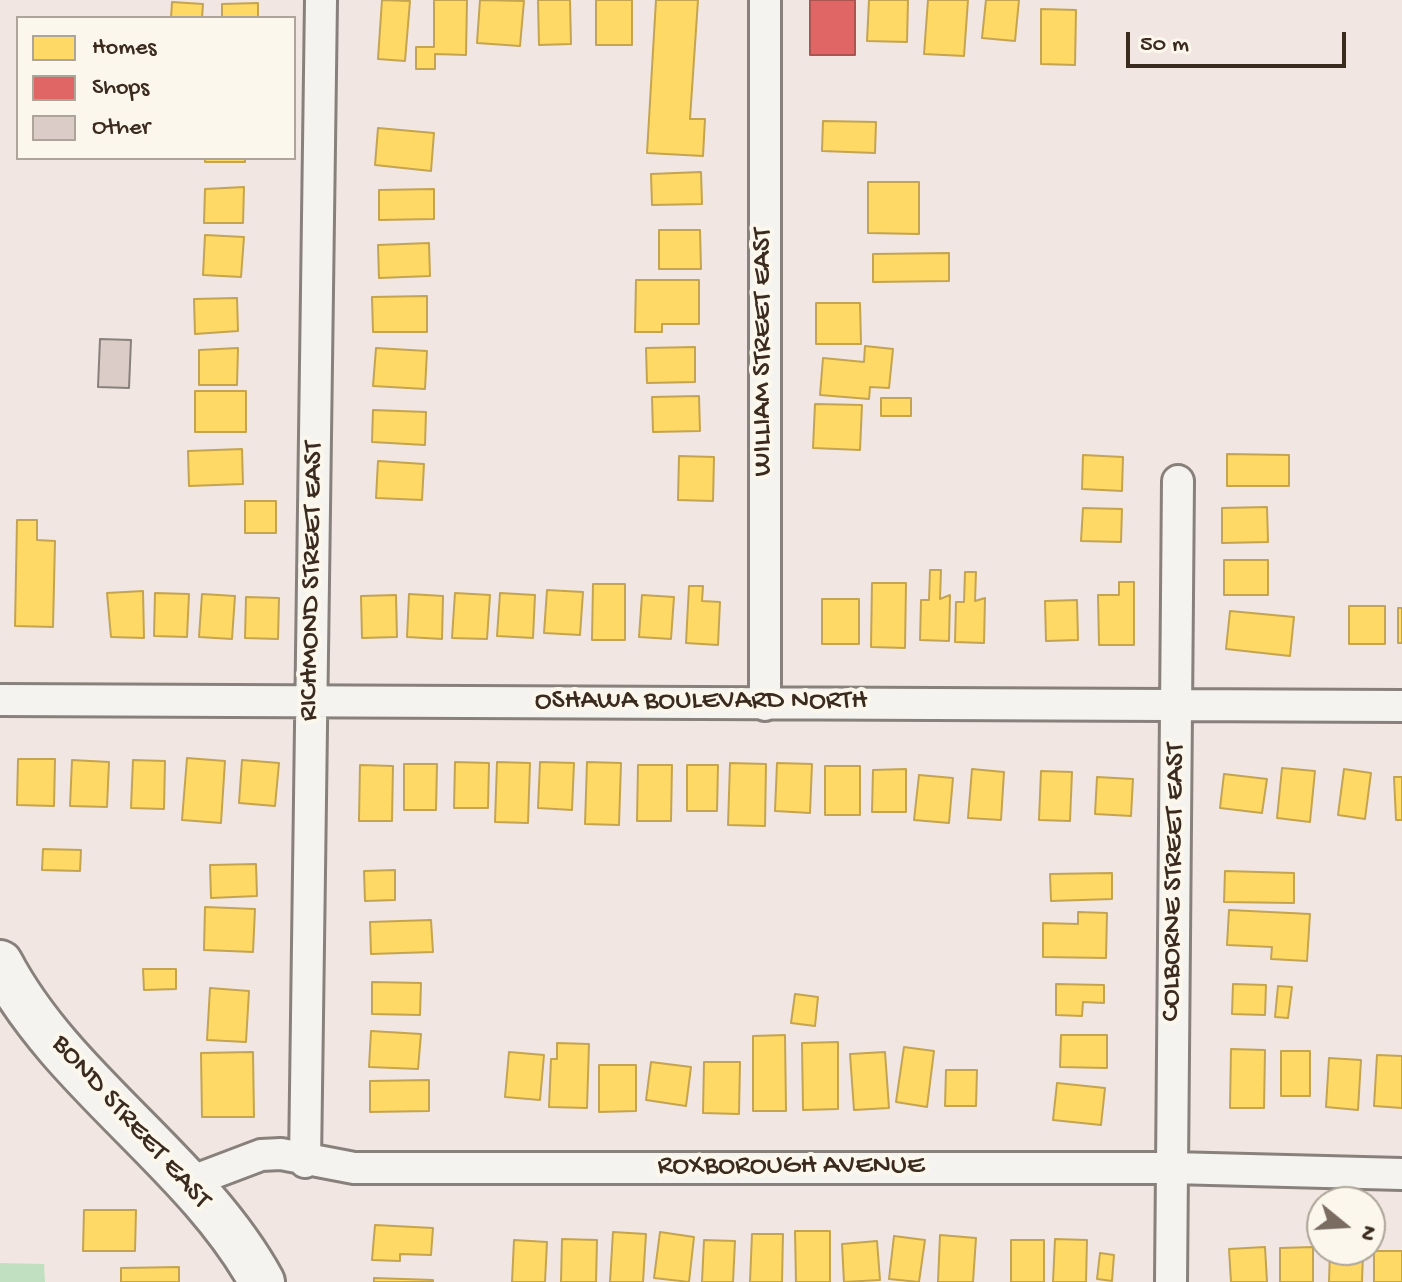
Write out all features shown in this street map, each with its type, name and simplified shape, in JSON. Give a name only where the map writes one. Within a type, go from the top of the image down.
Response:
[{"type":"main road","name":"BOND STREET EAST","points":[[0,963],[36,1017],[187,1183],[235,1241],[262,1282]]},
{"type":"street","name":"RICHMOND STREET EAST","points":[[305,1162],[321,0]]},
{"type":"street","name":"WILLIAM STREET EAST","points":[[765,0],[765,705]]},
{"type":"street","name":"COLBORNE STREET EAST","points":[[1171,1282],[1178,481]]},
{"type":"street","name":"OSHAWA BOULEVARD NORTH","points":[[0,700],[1402,706]]},
{"type":"street","name":"ROXBOROUGH AVENUE","points":[[187,1183],[261,1155],[281,1154],[305,1162],[354,1168],[1173,1168],[1402,1174]]},
{"type":"green space","points":[[0,1263],[44,1264],[45,1282],[0,1282]]},
{"type":"building: Homes","points":[[382,0],[410,1],[405,61],[378,59]]},
{"type":"building: Homes","points":[[434,0],[467,0],[466,55],[435,54],[435,69],[416,69],[416,47],[434,47]]},
{"type":"building: Homes","points":[[480,0],[524,1],[520,46],[477,43]]},
{"type":"building: Homes","points":[[538,0],[570,0],[571,44],[539,45]]},
{"type":"building: Homes","points":[[596,0],[632,0],[632,45],[596,45]]},
{"type":"building: Homes","points":[[656,0],[698,0],[690,119],[705,119],[703,156],[647,153]]},
{"type":"building: Homes","points":[[869,0],[908,0],[907,42],[867,41]]},
{"type":"building: Homes","points":[[928,0],[968,0],[964,56],[924,54]]},
{"type":"building: Homes","points":[[986,0],[1019,0],[1015,41],[982,38]]},
{"type":"building: Homes","points":[[172,2],[203,4],[202,16],[171,16]]},
{"type":"building: Homes","points":[[258,3],[258,16],[222,16],[222,4]]},
{"type":"building: Homes","points":[[1041,9],[1076,10],[1075,65],[1041,64]]},
{"type":"building: Homes","points":[[823,121],[876,122],[875,153],[822,151]]},
{"type":"building: Homes","points":[[378,128],[434,133],[431,171],[375,165]]},
{"type":"building: Homes","points":[[205,160],[245,160],[245,162]]},
{"type":"building: Homes","points":[[701,172],[702,204],[652,205],[651,174]]},
{"type":"building: Homes","points":[[868,182],[919,182],[919,234],[868,233]]},
{"type":"building: Homes","points":[[244,187],[243,223],[204,223],[205,189]]},
{"type":"building: Homes","points":[[434,189],[434,219],[379,220],[379,190]]},
{"type":"building: Homes","points":[[659,230],[700,230],[701,269],[659,269]]},
{"type":"building: Homes","points":[[205,235],[244,237],[241,277],[203,275]]},
{"type":"building: Homes","points":[[429,243],[430,276],[379,278],[378,245]]},
{"type":"building: Homes","points":[[949,253],[949,281],[873,282],[873,254]]},
{"type":"building: Homes","points":[[636,280],[699,280],[699,324],[662,324],[662,332],[635,332]]},
{"type":"building: Homes","points":[[427,296],[427,332],[373,332],[372,297]]},
{"type":"building: Homes","points":[[237,298],[238,331],[195,334],[194,299]]},
{"type":"building: Homes","points":[[816,303],[860,303],[861,344],[816,344]]},
{"type":"building: Homes","points":[[865,346],[893,349],[889,388],[870,387],[869,399],[820,395],[823,358],[864,362]]},
{"type":"building: Homes","points":[[695,347],[695,382],[647,383],[646,348]]},
{"type":"building: Homes","points":[[238,348],[237,385],[199,385],[199,350]]},
{"type":"building: Homes","points":[[376,348],[427,351],[425,389],[373,386]]},
{"type":"building: Homes","points":[[195,391],[246,391],[246,432],[195,432]]},
{"type":"building: Homes","points":[[699,396],[700,431],[653,432],[652,397]]},
{"type":"building: Homes","points":[[881,398],[911,398],[911,416],[881,416]]},
{"type":"building: Homes","points":[[815,404],[862,405],[860,450],[813,448]]},
{"type":"building: Homes","points":[[373,410],[426,412],[425,445],[372,442]]},
{"type":"building: Homes","points":[[242,449],[243,484],[189,486],[188,451]]},
{"type":"building: Homes","points":[[1227,454],[1289,455],[1289,486],[1227,486]]},
{"type":"building: Homes","points":[[1083,455],[1123,457],[1122,491],[1082,489]]},
{"type":"building: Homes","points":[[679,456],[714,457],[713,501],[678,500]]},
{"type":"building: Homes","points":[[378,461],[424,464],[422,500],[376,498]]},
{"type":"building: Homes","points":[[245,501],[276,501],[276,533],[245,533]]},
{"type":"building: Homes","points":[[1267,507],[1268,542],[1222,543],[1222,508]]},
{"type":"building: Homes","points":[[1083,508],[1122,509],[1121,542],[1081,541]]},
{"type":"building: Homes","points":[[17,520],[37,520],[37,540],[55,541],[53,627],[15,626]]},
{"type":"building: Homes","points":[[1224,560],[1268,560],[1268,595],[1224,595]]},
{"type":"building: Homes","points":[[930,570],[941,570],[940,599],[950,595],[949,641],[920,640],[921,600],[929,600]]},
{"type":"building: Homes","points":[[965,572],[976,572],[975,601],[985,598],[984,643],[955,642],[956,602],[964,602]]},
{"type":"building: Homes","points":[[1119,582],[1134,582],[1134,645],[1099,645],[1098,595],[1119,595]]},
{"type":"building: Homes","points":[[872,583],[906,583],[905,648],[871,647]]},
{"type":"building: Homes","points":[[593,584],[625,584],[625,640],[592,640]]},
{"type":"building: Homes","points":[[689,586],[703,586],[702,601],[720,602],[718,645],[686,643]]},
{"type":"building: Homes","points":[[547,590],[583,592],[580,635],[544,633]]},
{"type":"building: Homes","points":[[143,591],[144,638],[111,637],[107,593]]},
{"type":"building: Homes","points":[[155,593],[189,594],[187,637],[154,636]]},
{"type":"building: Homes","points":[[455,593],[490,595],[487,639],[452,638]]},
{"type":"building: Homes","points":[[500,593],[535,595],[533,638],[497,636]]},
{"type":"building: Homes","points":[[202,594],[235,596],[232,639],[199,637]]},
{"type":"building: Homes","points":[[409,594],[443,596],[442,639],[407,637]]},
{"type":"building: Homes","points":[[396,595],[397,637],[362,638],[361,596]]},
{"type":"building: Homes","points":[[642,595],[674,597],[671,639],[639,637]]},
{"type":"building: Homes","points":[[246,597],[279,598],[278,639],[245,638]]},
{"type":"building: Homes","points":[[822,599],[859,599],[859,644],[822,644]]},
{"type":"building: Homes","points":[[1077,600],[1078,640],[1046,641],[1045,601]]},
{"type":"building: Homes","points":[[1349,606],[1385,606],[1385,644],[1349,644]]},
{"type":"building: Homes","points":[[1398,608],[1402,608],[1402,643],[1398,643]]},
{"type":"building: Homes","points":[[1230,611],[1294,617],[1290,656],[1226,649]]},
{"type":"building: Homes","points":[[187,758],[225,761],[221,823],[182,820]]},
{"type":"building: Homes","points":[[18,759],[55,759],[54,806],[17,805]]},
{"type":"building: Homes","points":[[72,760],[109,762],[107,807],[70,806]]},
{"type":"building: Homes","points":[[133,760],[165,761],[164,809],[131,808]]},
{"type":"building: Homes","points":[[242,760],[279,763],[275,806],[239,803]]},
{"type":"building: Homes","points":[[455,762],[489,763],[488,808],[454,808]]},
{"type":"building: Homes","points":[[497,762],[530,763],[528,823],[495,822]]},
{"type":"building: Homes","points":[[540,762],[574,763],[572,810],[538,808]]},
{"type":"building: Homes","points":[[587,762],[621,763],[619,825],[585,824]]},
{"type":"building: Homes","points":[[730,763],[766,764],[765,826],[728,825]]},
{"type":"building: Homes","points":[[777,763],[812,764],[810,813],[775,811]]},
{"type":"building: Homes","points":[[404,764],[437,764],[436,810],[404,810]]},
{"type":"building: Homes","points":[[360,765],[393,766],[392,821],[359,821]]},
{"type":"building: Homes","points":[[638,765],[672,765],[671,821],[637,821]]},
{"type":"building: Homes","points":[[687,765],[718,765],[717,811],[687,811]]},
{"type":"building: Homes","points":[[825,766],[860,766],[860,815],[825,815]]},
{"type":"building: Homes","points":[[1282,768],[1315,771],[1310,822],[1277,818]]},
{"type":"building: Homes","points":[[906,769],[906,812],[872,812],[873,770]]},
{"type":"building: Homes","points":[[972,769],[1004,772],[1001,820],[968,818]]},
{"type":"building: Homes","points":[[1344,769],[1371,773],[1365,819],[1338,815]]},
{"type":"building: Homes","points":[[1041,771],[1072,772],[1070,821],[1039,820]]},
{"type":"building: Homes","points":[[1224,774],[1267,779],[1262,813],[1220,808]]},
{"type":"building: Homes","points":[[919,775],[953,778],[949,823],[914,820]]},
{"type":"building: Homes","points":[[1097,777],[1133,779],[1131,816],[1095,814]]},
{"type":"building: Homes","points":[[1394,777],[1402,777],[1402,820],[1396,820]]},
{"type":"building: Homes","points":[[43,849],[81,850],[80,871],[42,870]]},
{"type":"building: Homes","points":[[256,864],[257,896],[211,898],[210,865]]},
{"type":"building: Homes","points":[[395,870],[395,900],[365,901],[364,871]]},
{"type":"building: Homes","points":[[1225,871],[1294,873],[1294,903],[1224,902]]},
{"type":"building: Homes","points":[[1112,873],[1112,899],[1051,901],[1050,874]]},
{"type":"building: Homes","points":[[205,907],[255,909],[253,952],[204,950]]},
{"type":"building: Homes","points":[[1229,910],[1310,914],[1307,961],[1271,959],[1272,947],[1227,945]]},
{"type":"building: Homes","points":[[1078,912],[1107,913],[1106,958],[1043,957],[1043,923],[1078,924]]},
{"type":"building: Homes","points":[[431,920],[433,952],[371,954],[370,922]]},
{"type":"building: Homes","points":[[143,969],[176,969],[176,989],[144,990]]},
{"type":"building: Homes","points":[[372,982],[421,983],[420,1015],[372,1014]]},
{"type":"building: Homes","points":[[1056,984],[1104,985],[1104,1003],[1083,1002],[1082,1016],[1056,1015]]},
{"type":"building: Homes","points":[[1233,984],[1266,985],[1265,1015],[1232,1014]]},
{"type":"building: Homes","points":[[1278,986],[1292,987],[1288,1018],[1275,1017]]},
{"type":"building: Homes","points":[[210,988],[249,991],[246,1042],[207,1040]]},
{"type":"building: Homes","points":[[795,994],[818,997],[815,1026],[791,1023]]},
{"type":"building: Homes","points":[[371,1031],[421,1034],[418,1069],[369,1067]]},
{"type":"building: Homes","points":[[785,1035],[786,1111],[753,1111],[753,1036]]},
{"type":"building: Homes","points":[[1061,1035],[1107,1035],[1107,1068],[1060,1067]]},
{"type":"building: Homes","points":[[838,1042],[838,1109],[803,1110],[802,1043]]},
{"type":"building: Homes","points":[[557,1043],[589,1044],[587,1108],[549,1107],[551,1059],[557,1059]]},
{"type":"building: Homes","points":[[904,1047],[934,1051],[927,1107],[896,1102]]},
{"type":"building: Homes","points":[[1231,1049],[1265,1050],[1264,1108],[1230,1108]]},
{"type":"building: Homes","points":[[1281,1051],[1310,1051],[1310,1096],[1281,1096]]},
{"type":"building: Homes","points":[[253,1052],[254,1117],[202,1117],[201,1053]]},
{"type":"building: Homes","points":[[509,1052],[544,1055],[540,1100],[505,1097]]},
{"type":"building: Homes","points":[[885,1052],[889,1108],[854,1110],[850,1054]]},
{"type":"building: Homes","points":[[1377,1055],[1402,1056],[1402,1108],[1374,1106]]},
{"type":"building: Homes","points":[[1329,1058],[1361,1060],[1358,1110],[1326,1107]]},
{"type":"building: Homes","points":[[651,1062],[691,1067],[686,1106],[646,1100]]},
{"type":"building: Homes","points":[[704,1062],[740,1062],[739,1114],[703,1113]]},
{"type":"building: Homes","points":[[599,1065],[636,1065],[636,1111],[599,1112]]},
{"type":"building: Homes","points":[[946,1070],[977,1070],[976,1106],[945,1106]]},
{"type":"building: Homes","points":[[429,1080],[429,1111],[370,1112],[370,1081]]},
{"type":"building: Homes","points":[[1057,1083],[1105,1088],[1101,1125],[1053,1120]]},
{"type":"building: Homes","points":[[84,1210],[136,1210],[135,1251],[83,1251]]},
{"type":"building: Homes","points":[[375,1225],[433,1228],[431,1255],[400,1254],[400,1261],[372,1260]]},
{"type":"building: Homes","points":[[795,1231],[830,1231],[830,1282],[796,1282]]},
{"type":"building: Homes","points":[[613,1232],[646,1234],[643,1282],[610,1282]]},
{"type":"building: Homes","points":[[660,1232],[694,1237],[689,1282],[654,1278]]},
{"type":"building: Homes","points":[[752,1234],[783,1234],[782,1282],[750,1282]]},
{"type":"building: Homes","points":[[940,1235],[976,1238],[973,1282],[938,1282]]},
{"type":"building: Homes","points":[[894,1236],[925,1240],[919,1282],[889,1279]]},
{"type":"building: Homes","points":[[562,1239],[597,1240],[596,1282],[561,1282]]},
{"type":"building: Homes","points":[[1055,1239],[1087,1240],[1086,1282],[1053,1282]]},
{"type":"building: Homes","points":[[514,1240],[547,1242],[545,1282],[512,1282]]},
{"type":"building: Homes","points":[[704,1240],[735,1241],[733,1282],[702,1282]]},
{"type":"building: Homes","points":[[1011,1240],[1044,1240],[1044,1282],[1011,1282]]},
{"type":"building: Homes","points":[[877,1241],[880,1280],[844,1282],[842,1244]]},
{"type":"building: Homes","points":[[1265,1247],[1267,1282],[1231,1282],[1229,1249]]},
{"type":"building: Homes","points":[[1306,1247],[1306,1266],[1313,1266],[1313,1282],[1280,1282],[1280,1248]]},
{"type":"building: Homes","points":[[1386,1251],[1402,1251],[1402,1282],[1374,1282],[1374,1266],[1386,1266]]},
{"type":"building: Homes","points":[[1100,1253],[1114,1255],[1112,1281],[1097,1279]]},
{"type":"building: Homes","points":[[1330,1266],[1363,1266],[1362,1282],[1329,1282]]},
{"type":"building: Homes","points":[[179,1267],[179,1282],[121,1282],[121,1268]]},
{"type":"building: Homes","points":[[374,1278],[433,1280],[433,1282],[374,1282]]},
{"type":"building: Shops","points":[[810,0],[855,0],[855,55],[810,55]]},
{"type":"building: Other","points":[[100,339],[131,340],[129,388],[98,387]]}]
